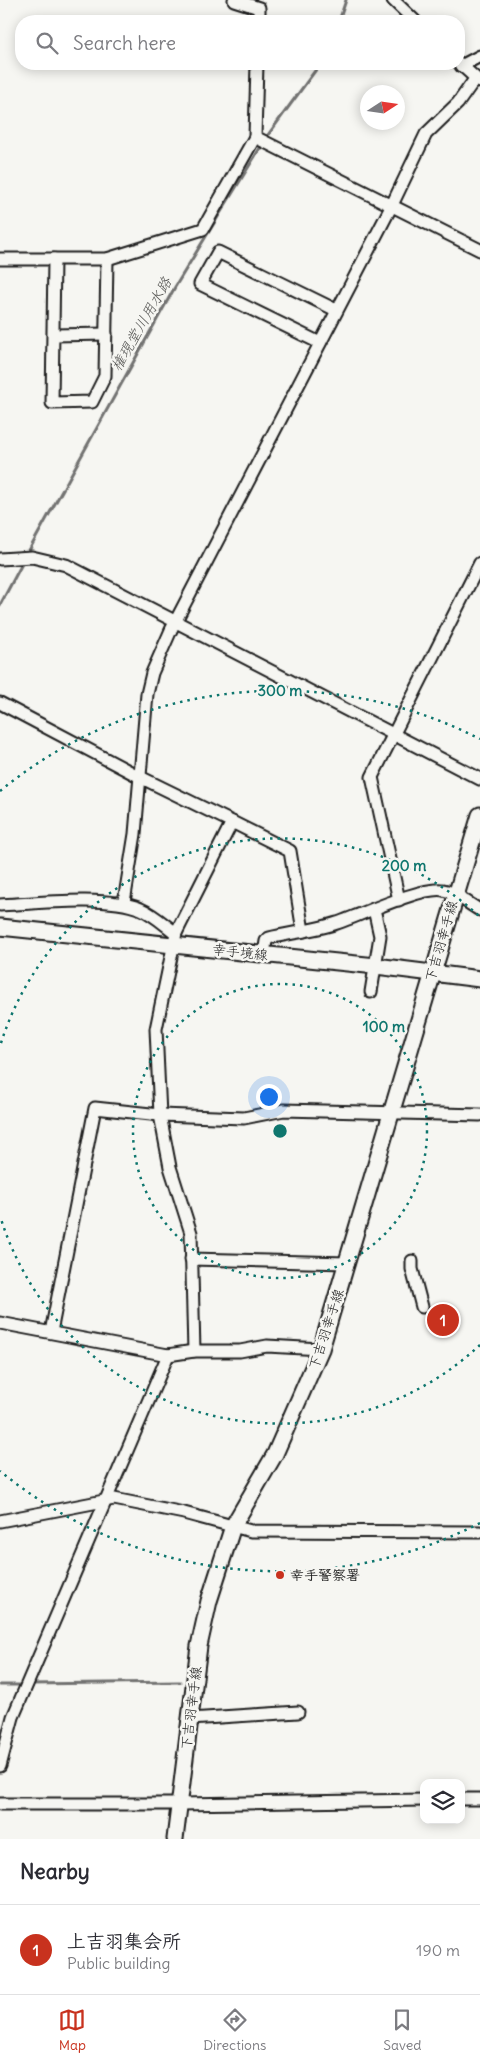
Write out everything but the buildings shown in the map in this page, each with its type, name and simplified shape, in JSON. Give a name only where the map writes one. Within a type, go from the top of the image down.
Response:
[{"type":"main road","name":"下吉羽幸手線","points":[[176,1839],[199,1646],[209,1601],[233,1526],[275,1454],[321,1349],[480,815]]},
{"type":"main road","name":"幸手境線","points":[[0,927],[174,939],[264,954],[480,979]]},
{"type":"street","points":[[234,0],[259,8],[259,15]]},
{"type":"street","points":[[393,0],[409,15]]},
{"type":"street","points":[[465,63],[480,56]]},
{"type":"street","points":[[124,902],[140,777],[147,694],[152,673],[176,622],[336,310],[391,207],[426,134],[458,104],[478,80],[465,69]]},
{"type":"street","points":[[0,259],[106,259],[203,229],[256,137],[258,70]]},
{"type":"street","points":[[256,137],[391,207],[480,250]]},
{"type":"street","points":[[320,343],[200,284],[218,252],[336,310]]},
{"type":"street","points":[[54,259],[52,403],[92,402],[105,376],[106,259]]},
{"type":"street","points":[[54,335],[106,334]]},
{"type":"street","points":[[0,558],[32,557],[66,565],[480,779]]},
{"type":"street","points":[[399,900],[372,777],[480,563]]},
{"type":"street","points":[[0,703],[140,777],[290,851],[303,931]]},
{"type":"street","points":[[194,1351],[191,1233],[170,1167],[160,1115],[156,1029],[174,939],[232,822]]},
{"type":"street","points":[[264,954],[266,941],[269,938],[335,923],[433,890],[443,890],[455,895],[480,910]]},
{"type":"street","points":[[0,906],[50,902],[124,902],[143,910],[174,939]]},
{"type":"street","points":[[372,992],[380,936],[374,909]]},
{"type":"street","points":[[51,1332],[95,1108],[160,1115],[244,1118],[284,1110],[480,1115]]},
{"type":"street","points":[[191,1259],[347,1263]]},
{"type":"street","points":[[412,1261],[412,1269],[422,1307]]},
{"type":"street","points":[[0,1323],[168,1356],[194,1351],[240,1351],[267,1346],[321,1349]]},
{"type":"street","points":[[0,1766],[14,1717],[168,1356]]},
{"type":"street","points":[[0,1521],[108,1499],[184,1513],[251,1531],[480,1532]]},
{"type":"street","points":[[190,1719],[298,1712]]},
{"type":"street","points":[[465,1799],[480,1799]]},
{"type":"street","points":[[0,1804],[179,1804],[420,1800]]},
{"type":"waterway","name":"権現堂川用水路","points":[[341,15],[346,0]]},
{"type":"waterway","name":"権現堂川用水路","points":[[27,554],[175,287],[268,135],[316,70]]},
{"type":"waterway","name":"権現堂川用水路","points":[[0,605],[24,560]]},
{"type":"waterway","points":[[30,1684],[180,1682]]},
{"type":"waterway","points":[[0,1685],[24,1685]]},
{"type":"place","name":"上吉羽集会所","points":[[443,1320]]},
{"type":"place","name":"幸手警察署","points":[[280,1575]]}]
